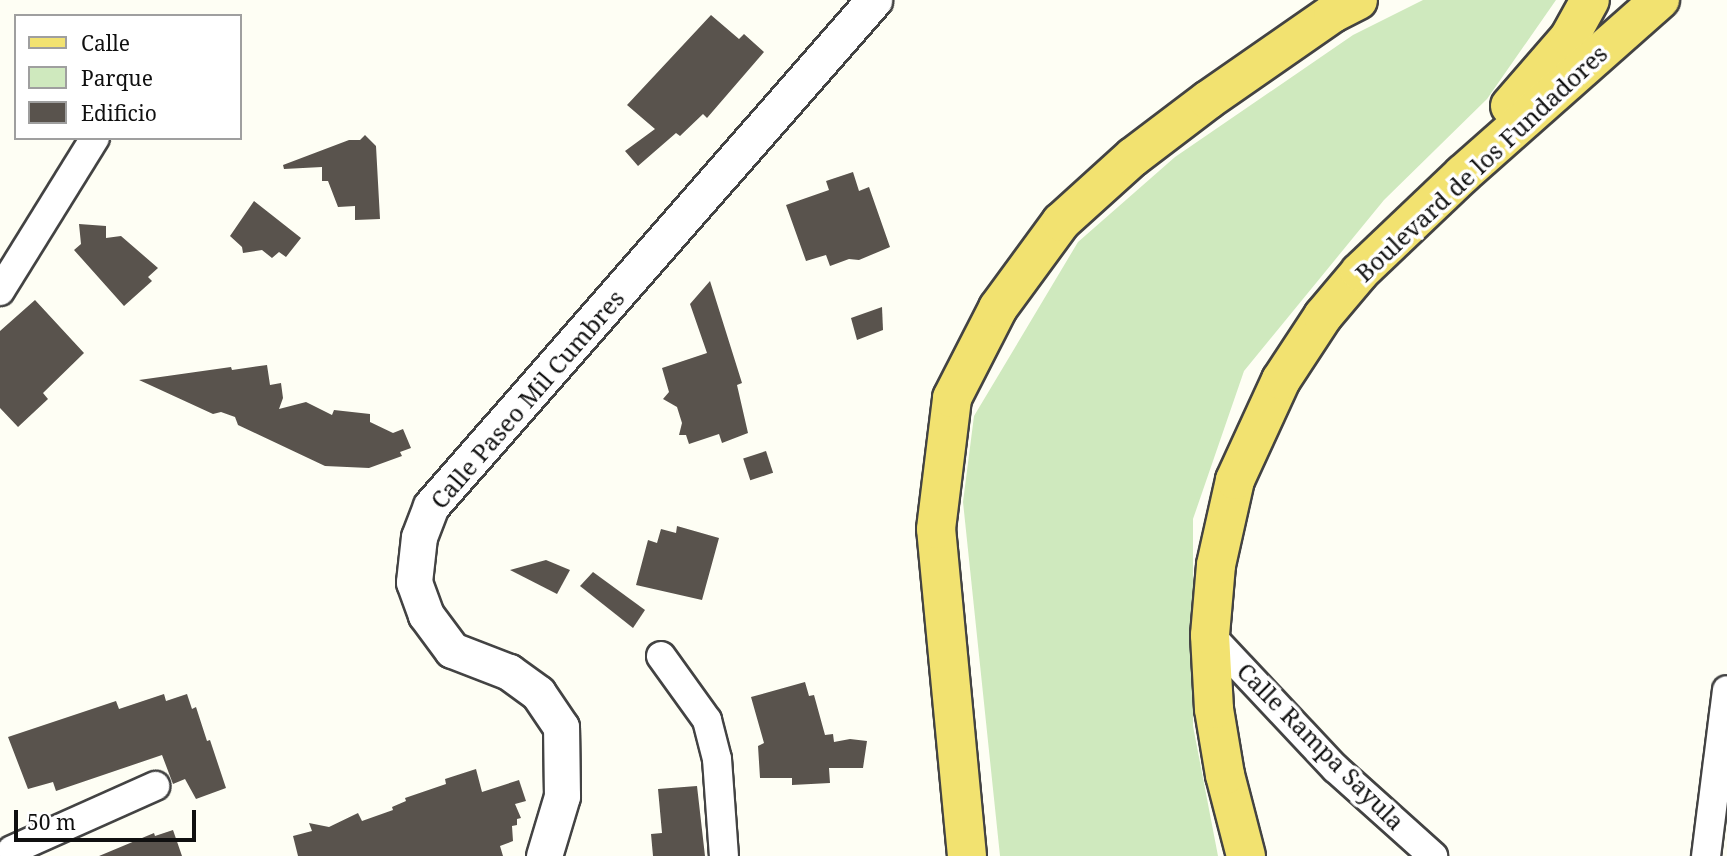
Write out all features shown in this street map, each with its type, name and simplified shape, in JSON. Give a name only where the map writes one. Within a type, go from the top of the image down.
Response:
[{"type":"main road","points":[[1463,174],[1483,139],[1569,38],[1590,0]]},
{"type":"main road","name":"Boulevard de los Fundadores","points":[[1246,856],[1225,775],[1214,709],[1210,635],[1216,565],[1235,480],[1281,380],[1323,316],[1360,272],[1463,174],[1658,0]]},
{"type":"main road","points":[[967,856],[936,529],[952,398],[998,308],[1061,222],[1133,158],[1208,100],[1344,4]]},
{"type":"street","name":"Calle Paseo Mil Cumbres","points":[[544,856],[562,796],[561,727],[538,693],[509,672],[452,650],[426,615],[414,582],[419,537],[431,506],[874,0]]},
{"type":"street","points":[[0,291],[94,140]]},
{"type":"street","name":"Calle Rampa Sayula","points":[[1210,635],[1335,768],[1433,856]]},
{"type":"street","points":[[661,656],[707,720],[717,759],[724,856]]},
{"type":"street","points":[[1706,856],[1727,690]]},
{"type":"street","points":[[10,846],[155,786]]},
{"type":"green space","points":[[1423,0],[1556,0],[1487,99],[1384,200],[1244,371],[1193,519],[1193,726],[1218,856],[1000,856],[963,502],[974,416],[1078,242],[1175,157],[1353,35]]},
{"type":"building","points":[[711,15],[739,39],[744,34],[764,52],[707,118],[703,114],[680,136],[676,133],[638,166],[625,151],[655,129],[627,105]]},
{"type":"building","points":[[365,135],[376,146],[380,219],[355,220],[355,206],[338,207],[328,181],[322,181],[322,167],[284,169],[283,165],[349,140],[360,140]]},
{"type":"building","points":[[853,172],[859,191],[869,187],[890,247],[859,260],[849,259],[830,266],[826,255],[806,261],[786,205],[829,190],[826,181]]},
{"type":"building","points":[[254,201],[301,238],[286,257],[279,252],[272,258],[262,250],[243,253],[242,247],[230,236]]},
{"type":"building","points":[[79,224],[106,226],[106,238],[121,236],[158,268],[148,277],[152,281],[124,306],[74,250],[81,244]]},
{"type":"building","points":[[710,281],[742,383],[737,385],[748,433],[722,443],[719,434],[689,444],[686,435],[679,435],[682,423],[677,407],[663,399],[669,392],[662,368],[707,353],[690,304]]},
{"type":"building","points":[[35,300],[84,353],[43,393],[48,399],[18,427],[0,408],[0,331]]},
{"type":"building","points":[[882,307],[883,330],[857,340],[851,318]]},
{"type":"building","points":[[267,365],[270,385],[281,383],[283,398],[279,409],[306,402],[332,415],[334,410],[370,414],[370,422],[393,433],[403,429],[411,448],[400,452],[402,456],[369,468],[325,466],[238,425],[235,417],[221,412],[213,414],[139,380],[231,367],[232,370]]},
{"type":"building","points":[[766,451],[773,473],[750,480],[743,458]]},
{"type":"building","points":[[677,526],[719,538],[702,600],[636,585],[648,540],[657,543],[661,529],[676,533]]},
{"type":"building","points":[[546,560],[570,570],[557,594],[510,570]]},
{"type":"building","points":[[593,572],[645,610],[633,628],[580,586]]},
{"type":"building","points":[[805,682],[809,696],[814,695],[825,735],[833,734],[834,742],[850,739],[867,741],[863,768],[829,768],[830,783],[792,785],[792,778],[760,778],[758,746],[764,743],[751,697]]},
{"type":"building","points":[[164,694],[166,701],[187,694],[192,709],[196,707],[226,788],[196,799],[185,779],[173,784],[162,755],[56,791],[53,782],[28,789],[8,737],[116,701],[119,709]]},
{"type":"building","points":[[476,769],[482,792],[519,780],[526,801],[515,804],[521,818],[517,819],[517,825],[512,826],[513,841],[500,846],[503,856],[298,856],[293,836],[312,831],[309,823],[329,827],[358,813],[362,821],[393,810],[392,807],[406,801],[405,798],[446,784],[445,779]]},
{"type":"building","points":[[697,786],[705,856],[653,856],[651,834],[662,833],[658,789]]},
{"type":"building","points":[[173,830],[182,856],[99,856],[154,833],[155,836]]}]
